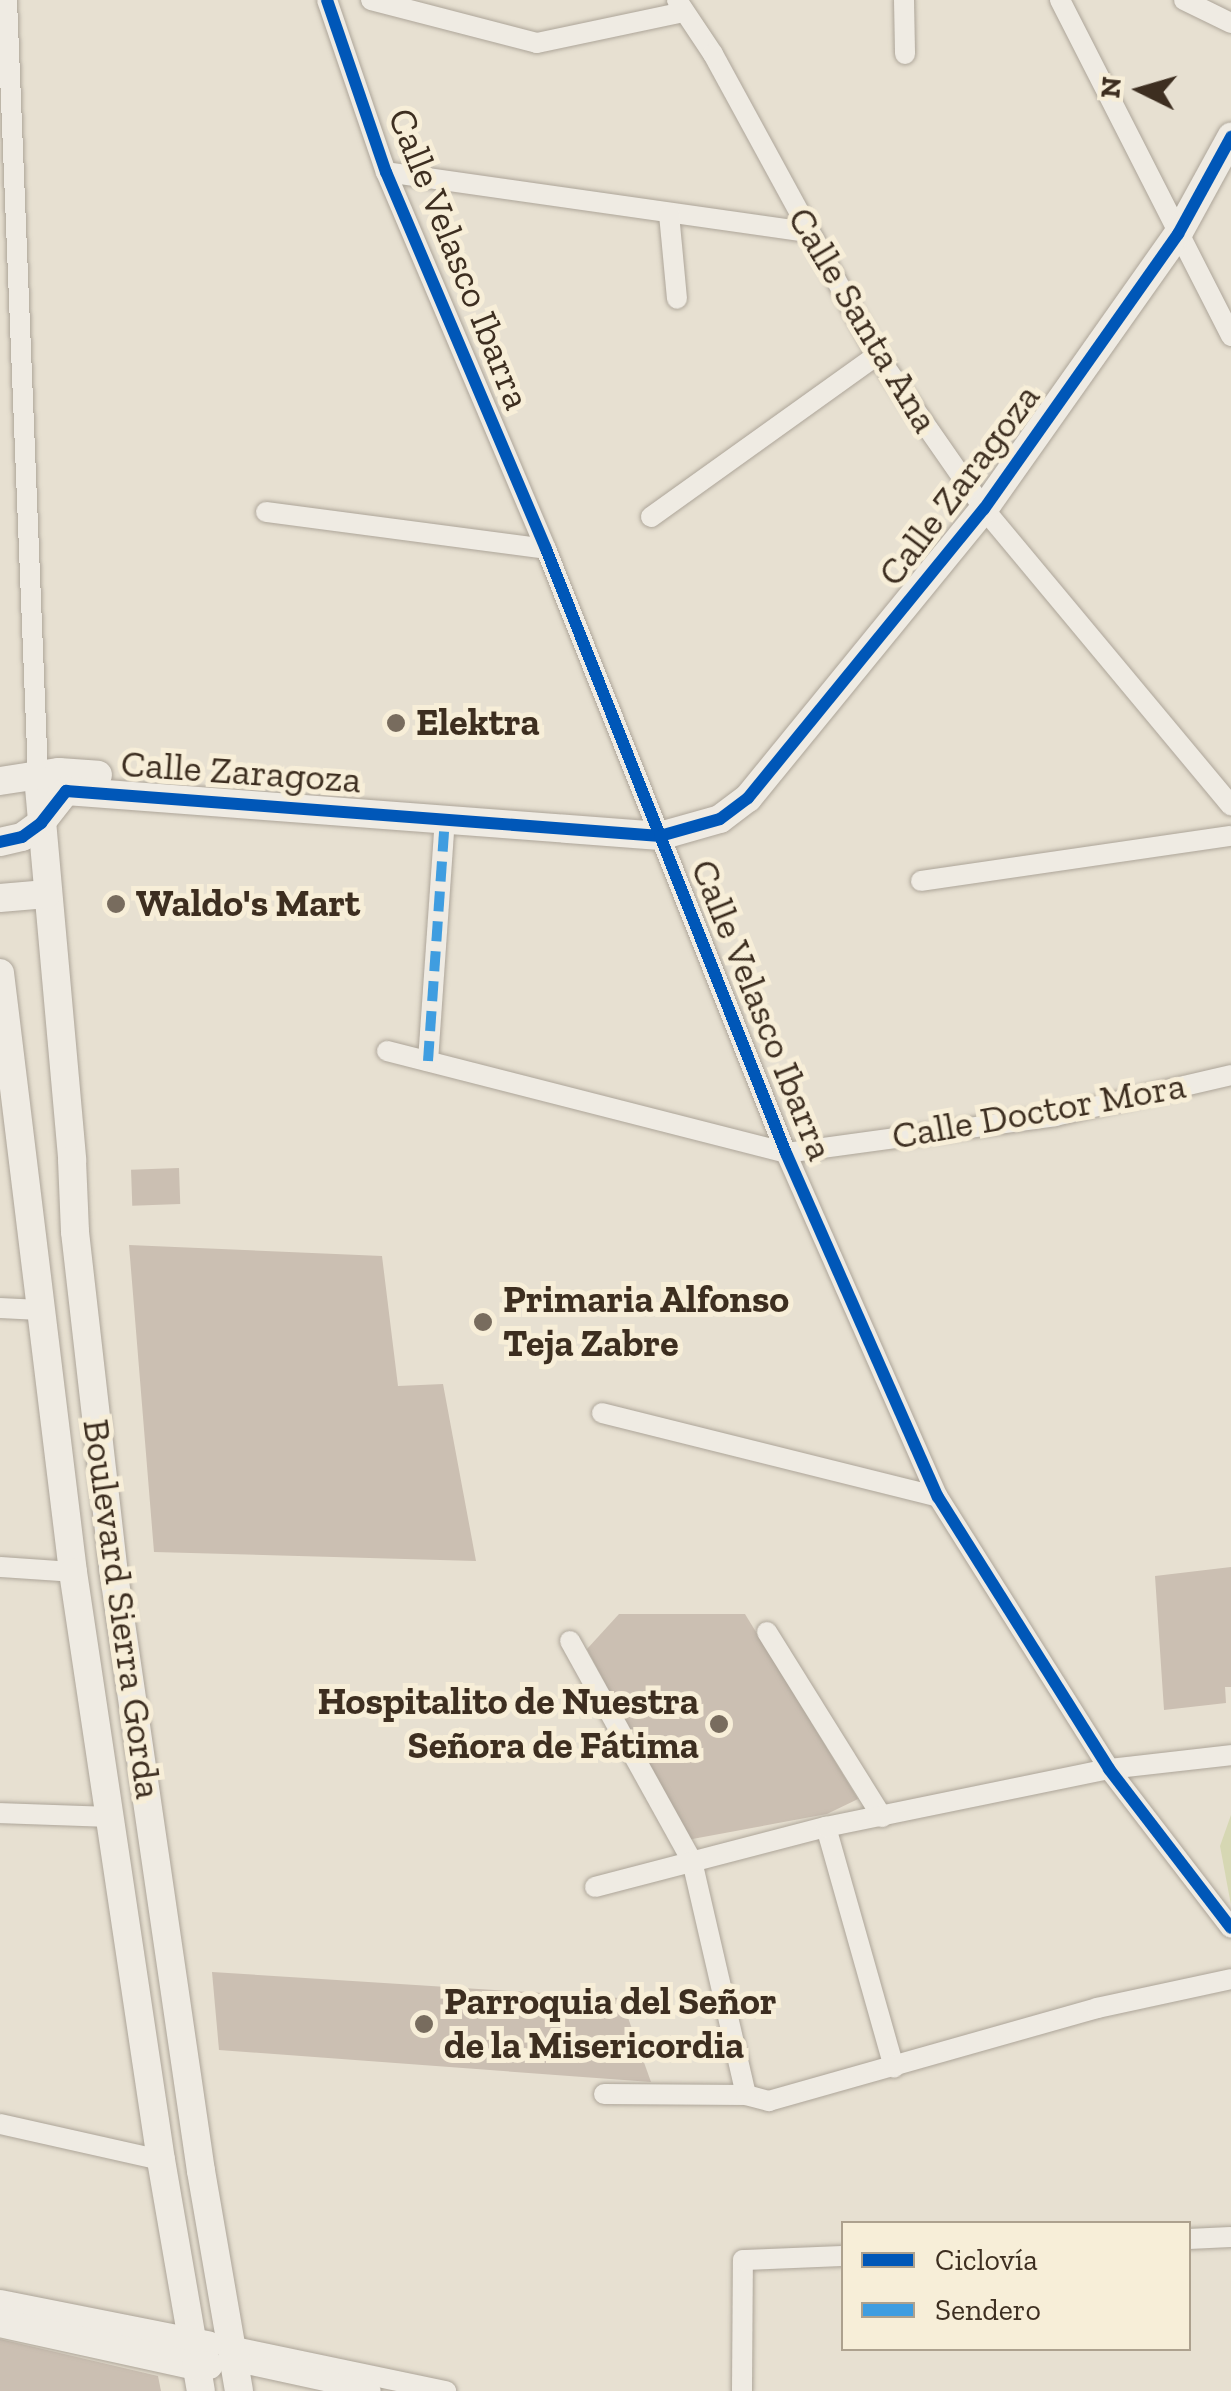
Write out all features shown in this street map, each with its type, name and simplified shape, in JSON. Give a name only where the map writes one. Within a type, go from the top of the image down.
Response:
[{"type":"main road","name":"Calle Zaragoza","points":[[42,824],[66,790],[657,828],[720,819],[748,798],[984,508],[1178,234],[1231,137]]},
{"type":"main road","name":"Calle Zaragoza","points":[[38,776],[59,772],[657,828]]},
{"type":"main road","points":[[0,781],[38,776]]},
{"type":"main road","name":"Boulevard Sierra Gorda","points":[[38,776],[75,1232],[113,1568],[239,2391]]},
{"type":"main road","points":[[0,842],[22,837],[42,824]]},
{"type":"main road","points":[[0,898],[47,894]]},
{"type":"main road","name":"Boulevard Sierra Gorda","points":[[0,973],[73,1572],[196,2368]]},
{"type":"main road","points":[[32,1240],[75,1232]]},
{"type":"main road","points":[[0,2304],[196,2368]]},
{"type":"main road","points":[[0,2323],[196,2368],[231,2353]]},
{"type":"street","points":[[7,0],[38,776]]},
{"type":"street","name":"Calle Velasco Ibarra","points":[[327,0],[386,172],[546,549],[786,1153],[938,1498],[1109,1769],[1231,1928]]},
{"type":"street","points":[[371,0],[537,44],[680,6]]},
{"type":"street","points":[[904,0],[905,54]]},
{"type":"street","points":[[1060,0],[1231,336]]},
{"type":"street","points":[[1191,2],[1231,23]]},
{"type":"street","name":"Calle Santa Ana","points":[[680,6],[713,54],[806,232],[877,354],[984,508],[1231,806]]},
{"type":"street","points":[[386,172],[806,232]]},
{"type":"street","points":[[669,214],[677,299]]},
{"type":"street","points":[[651,517],[877,354]]},
{"type":"street","points":[[266,512],[546,549]]},
{"type":"street","points":[[428,1060],[446,817]]},
{"type":"street","points":[[921,881],[1231,836]]},
{"type":"street","points":[[387,1051],[786,1153]]},
{"type":"street","name":"Calle Doctor Mora","points":[[786,1153],[1055,1116],[1231,1074]]},
{"type":"street","points":[[0,1308],[40,1310]]},
{"type":"street","points":[[602,1413],[938,1498]]},
{"type":"street","points":[[0,1567],[73,1572]]},
{"type":"street","points":[[767,1632],[882,1817]]},
{"type":"street","points":[[570,1641],[692,1861],[746,2094]]},
{"type":"street","points":[[595,1887],[826,1827],[1109,1769],[1231,1756]]},
{"type":"street","points":[[0,1813],[108,1817]]},
{"type":"street","points":[[826,1827],[894,2068]]},
{"type":"street","points":[[604,2094],[746,2094],[769,2102],[1098,2008],[1231,1979]]},
{"type":"street","points":[[0,2124],[161,2160]]},
{"type":"street","points":[[1191,2239],[1231,2237]]},
{"type":"street","points":[[742,2391],[743,2260],[841,2256]]},
{"type":"street","points":[[231,2353],[371,2391]]},
{"type":"street","points":[[231,2353],[446,2391]]},
{"type":"green space","points":[[1231,1815],[1231,1905],[1220,1846]]},
{"type":"building","points":[[179,1168],[180,1204],[132,1206],[131,1170]]},
{"type":"building","points":[[129,1245],[382,1256],[398,1386],[443,1384],[476,1561],[154,1552]]},
{"type":"building","points":[[1231,1567],[1231,1687],[1225,1687],[1226,1703],[1164,1710],[1155,1576]]},
{"type":"building","name":"Hospitalito de Nuestra Señora de Fátima","points":[[619,1614],[745,1614],[858,1799],[827,1814],[687,1840],[587,1649]]},
{"type":"building","name":"Parroquia del Señor de la Misericordia","points":[[212,1972],[621,1998],[651,2082],[219,2050]]},
{"type":"building","points":[[0,2339],[158,2376],[161,2391],[0,2391]]},
{"type":"marked path","points":[[428,1061],[445,817]]},
{"type":"cycle path","points":[[327,0],[386,172],[546,549],[786,1153],[938,1497],[1109,1769],[1231,1928]]},
{"type":"cycle path","points":[[0,842],[22,837],[41,823],[66,791],[660,836],[720,819],[748,798],[984,509],[1178,234],[1231,137]]},
{"type":"place","name":"Elektra","points":[[396,723]]},
{"type":"place","name":"Waldo's Mart","points":[[116,904]]},
{"type":"place","name":"Primaria Alfonso Teja Zabre","points":[[483,1322]]},
{"type":"place","name":"Hospitalito de Nuestra Señora de Fátima","points":[[719,1724]]},
{"type":"place","name":"Parroquia del Señor de la Misericordia","points":[[424,2024]]}]
